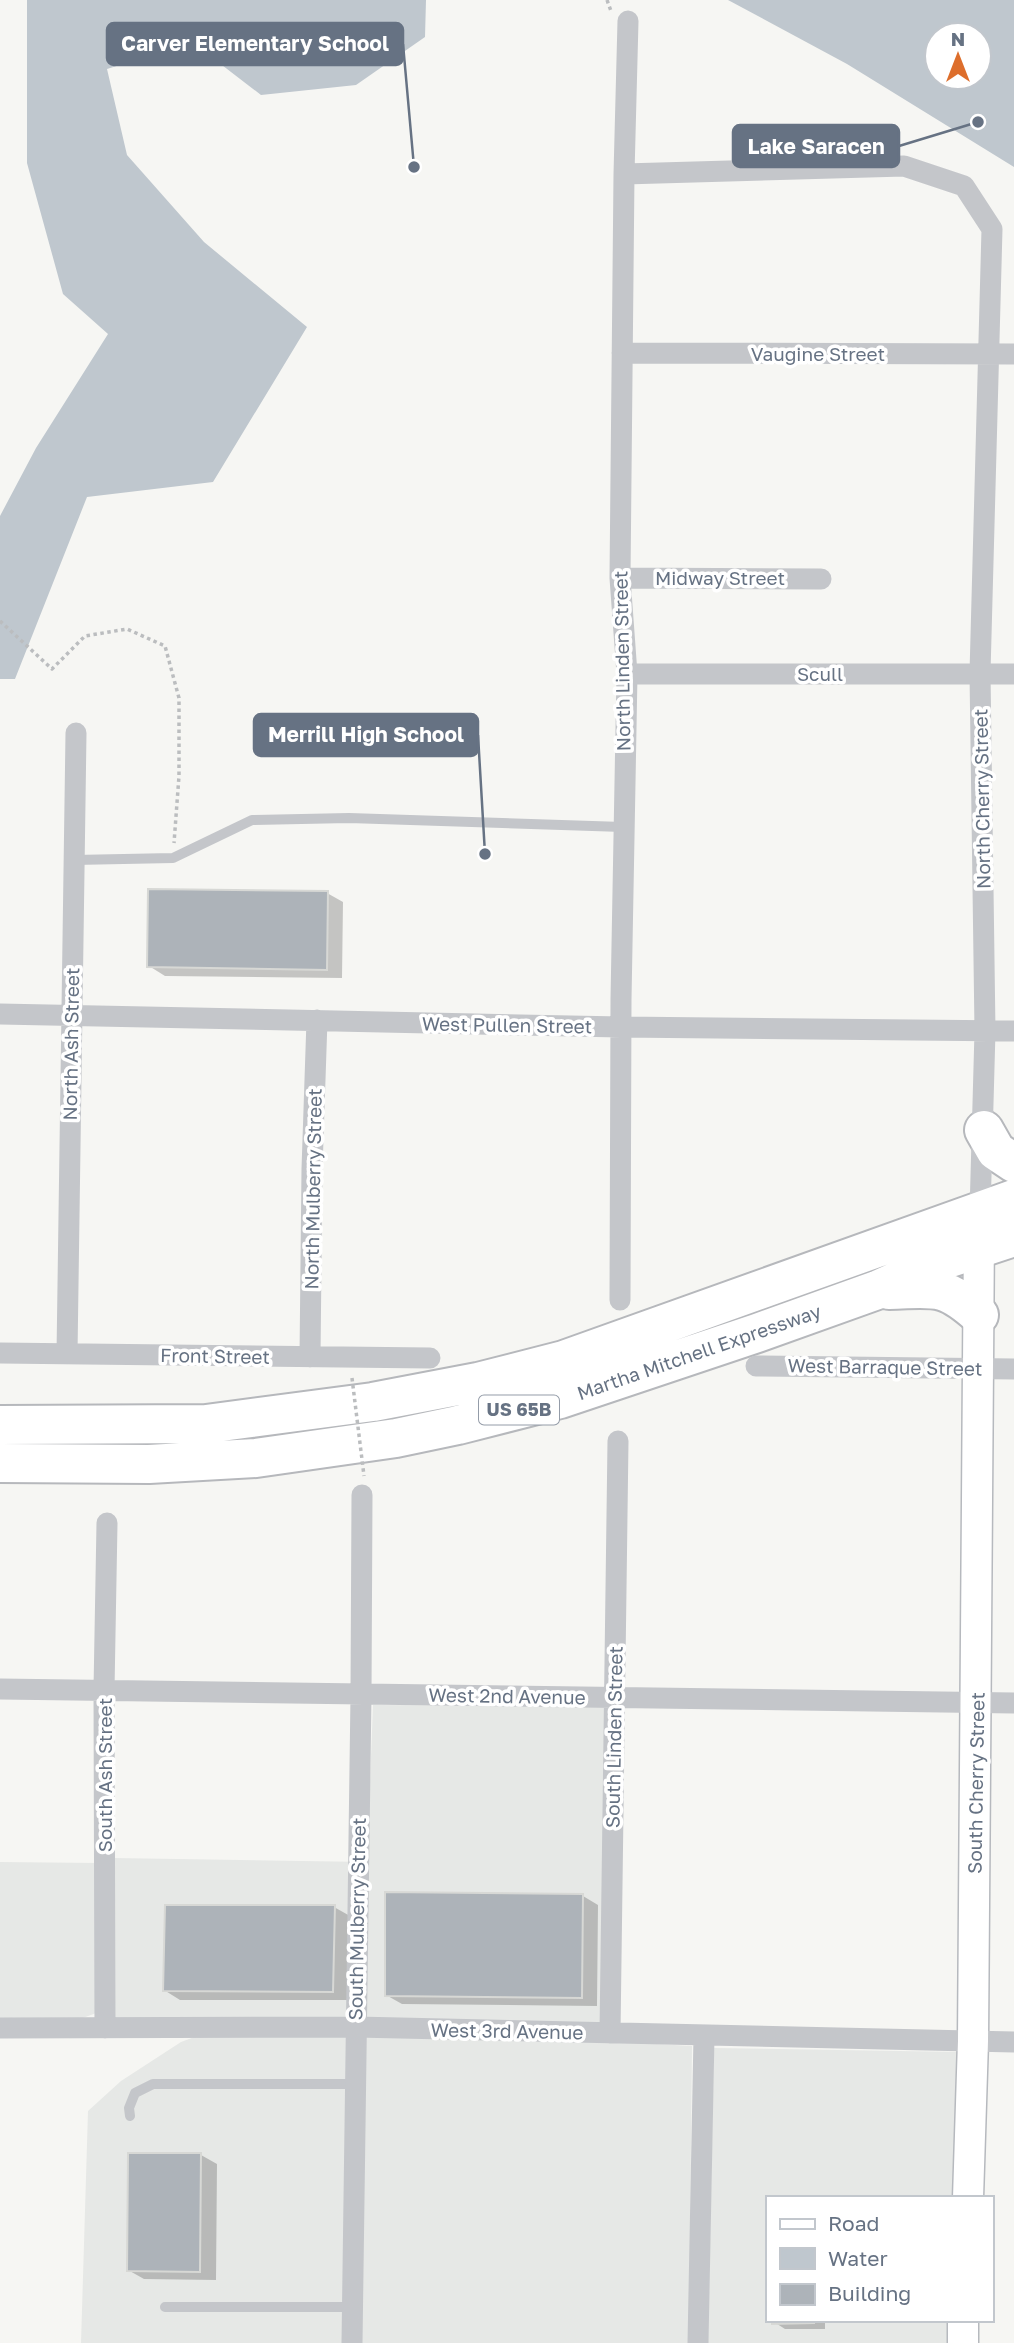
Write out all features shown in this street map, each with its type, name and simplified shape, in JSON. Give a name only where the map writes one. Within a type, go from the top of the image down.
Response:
[{"type":"highway","points":[[984,1130],[996,1151],[1014,1163]]},
{"type":"highway","name":"Martha Mitchell Expressway","points":[[991,1220],[1014,1237]]},
{"type":"highway","name":"Martha Mitchell Expressway","points":[[0,1463],[149,1464],[256,1458],[397,1438],[561,1399],[877,1290],[941,1261],[991,1220]]},
{"type":"highway","name":"Martha Mitchell Expressway","points":[[0,1425],[206,1424],[373,1402],[478,1381],[564,1360],[991,1220]]},
{"type":"highway","points":[[877,1290],[947,1291],[979,1315]]},
{"type":"main road","name":"North Cherry Street","points":[[978,1368],[979,1315],[991,1220]]},
{"type":"main road","name":"South Cherry Street","points":[[968,2196],[973,2041],[978,1368]]},
{"type":"main road","points":[[962,2343],[963,2322]]},
{"type":"street","name":"North Linden Street","points":[[620,1300],[626,674],[620,578],[628,21]]},
{"type":"street","name":"North Cherry Street","points":[[624,174],[904,166],[964,186],[992,229],[980,673],[984,1130],[991,1220]]},
{"type":"street","name":"Vaugine Street","points":[[622,353],[1014,354]]},
{"type":"street","name":"Midway Street","points":[[620,578],[821,579]]},
{"type":"street","name":"Scull","points":[[626,674],[1014,674]]},
{"type":"street","name":"North Ash Street","points":[[67,1354],[76,733]]},
{"type":"street","name":"West Pullen Street","points":[[0,1014],[621,1027],[1014,1031]]},
{"type":"street","name":"North Mulberry Street","points":[[310,1357],[317,1020]]},
{"type":"street","name":"Front Street","points":[[0,1353],[430,1358]]},
{"type":"street","name":"West Barraque Street","points":[[756,1366],[1014,1368]]},
{"type":"street","name":"South Linden Street","points":[[610,2033],[618,1441]]},
{"type":"street","name":"South Mulberry Street","points":[[352,2343],[363,1485]]},
{"type":"street","name":"South Ash Street","points":[[105,2028],[104,1690],[107,1523]]},
{"type":"street","name":"West 2nd Avenue","points":[[0,1689],[1014,1703]]},
{"type":"street","name":"West 3rd Avenue","points":[[0,2028],[356,2027],[1014,2042]]},
{"type":"street","points":[[698,2343],[704,2036]]},
{"type":"lane","points":[[74,860],[173,858],[252,820],[349,818],[624,827]]},
{"type":"lane","points":[[130,2116],[135,2093],[153,2084],[355,2084]]},
{"type":"lane","points":[[165,2307],[352,2307]]},
{"type":"path","points":[[0,621],[52,669],[85,636],[127,629],[165,646],[178,698],[178,776],[173,858]]},
{"type":"path","points":[[352,1378],[363,1485]]},
{"type":"shaded area","points":[[373,1705],[606,1706],[603,2041],[692,2046],[689,2343],[81,2343],[88,2111],[121,2081],[181,2042],[235,2022],[113,2021],[114,1858],[367,1862]]},
{"type":"shaded area","points":[[0,1862],[99,1863],[99,2012],[69,2023],[0,2021]]},
{"type":"shaded area","points":[[714,2048],[961,2052],[958,2196],[766,2196],[766,2322],[955,2322],[955,2343],[708,2343]]},
{"type":"water","points":[[27,0],[426,0],[425,37],[356,85],[261,95],[192,42],[107,69],[127,155],[204,242],[307,327],[213,482],[87,497],[15,679],[0,679],[0,516],[36,448],[108,334],[63,294],[27,163]]},
{"type":"water","points":[[728,0],[1014,0],[1014,167],[847,64]]},
{"type":"building","points":[[148,889],[328,891],[327,970],[147,967]]},
{"type":"building","points":[[385,1892],[583,1894],[582,1998],[385,1996]]},
{"type":"building","points":[[165,1905],[335,1905],[333,1992],[163,1991]]},
{"type":"building","points":[[128,2153],[201,2153],[200,2272],[127,2271]]},
{"type":"building","points":[[772,2322],[814,2322],[814,2323]]},
{"type":"place","name":"Lake Saracen","points":[[978,122]]},
{"type":"place","name":"Carver Elementary School","points":[[414,167]]},
{"type":"place","name":"Merrill High School","points":[[485,854]]}]
